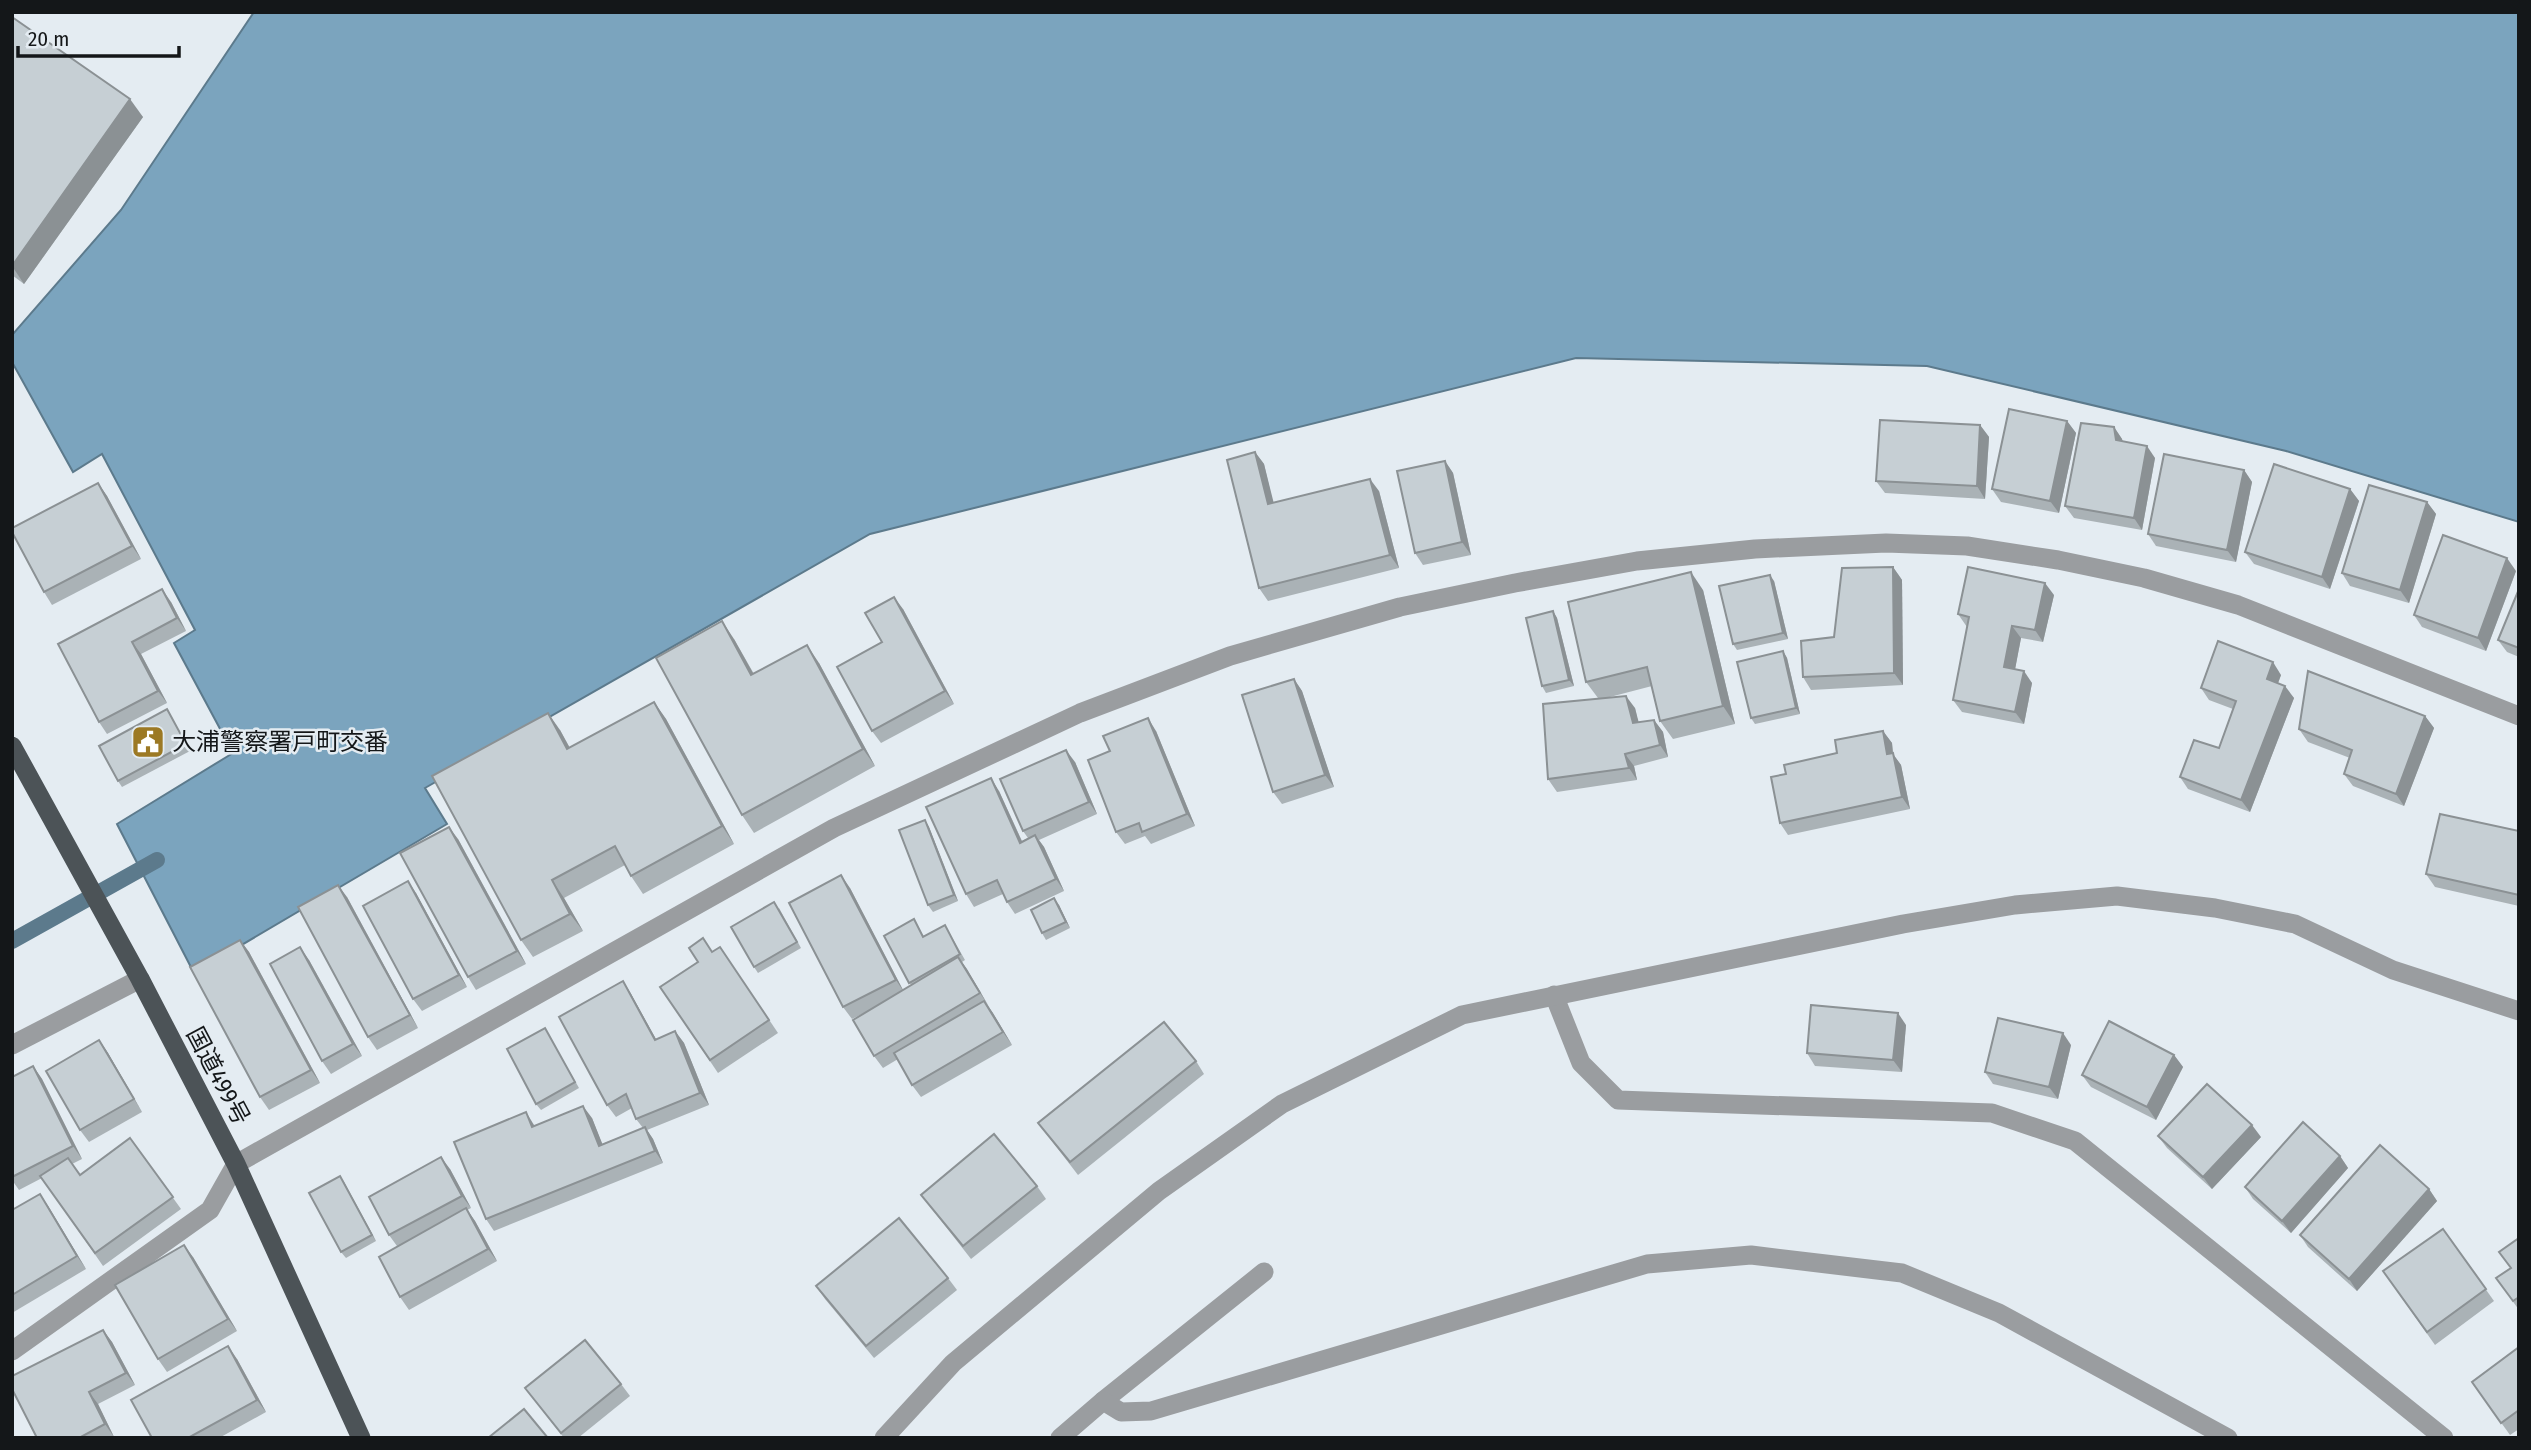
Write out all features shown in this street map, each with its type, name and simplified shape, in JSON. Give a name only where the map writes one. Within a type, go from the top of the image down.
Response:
[{"type":"highway","name":"国道499号","points":[[12,746],[140,979],[236,1164],[361,1438]]},
{"type":"street","points":[[12,1351],[210,1210],[236,1164],[834,828],[1080,712],[1230,656],[1400,607],[1637,561],[1755,549],[1886,543],[1968,546],[2058,560],[2144,578],[2238,605],[2519,716]]},
{"type":"street","points":[[884,1438],[953,1363],[1159,1191],[1282,1104],[1462,1015],[1903,924],[2015,905],[2117,896],[2215,908],[2295,924],[2393,970],[2519,1011]]},
{"type":"street","points":[[12,1045],[140,979]]},
{"type":"street","points":[[1554,995],[1581,1063],[1618,1100],[1992,1113],[2076,1141],[2444,1438]]},
{"type":"street","points":[[1103,1401],[1121,1412],[1151,1411],[1647,1264],[1751,1255],[1902,1273],[1999,1313],[2228,1438]]},
{"type":"street","points":[[1060,1438],[1264,1272]]},
{"type":"water","points":[[254,12],[2519,12],[2519,522],[2286,451],[1927,366],[1576,358],[870,534],[425,788],[447,824],[194,973],[117,824],[233,753],[174,643],[195,630],[102,454],[73,472],[12,362],[12,335],[121,210]]},
{"type":"building","points":[[12,17],[130,99],[12,266]]},
{"type":"building","points":[[2009,409],[2067,421],[2050,501],[1992,489]]},
{"type":"building","points":[[1880,420],[1980,425],[1977,486],[1876,481]]},
{"type":"building","points":[[2081,423],[2114,427],[2116,440],[2147,446],[2134,518],[2065,506]]},
{"type":"building","points":[[1255,452],[1268,504],[1370,479],[1390,555],[1259,588],[1227,460]]},
{"type":"building","points":[[2164,454],[2244,470],[2227,550],[2148,534]]},
{"type":"building","points":[[1445,461],[1462,542],[1415,553],[1397,471]]},
{"type":"building","points":[[2274,464],[2350,489],[2322,577],[2245,552]]},
{"type":"building","points":[[98,483],[132,546],[44,592],[12,528]]},
{"type":"building","points":[[2369,485],[2427,502],[2400,590],[2342,573]]},
{"type":"building","points":[[2443,535],[2507,558],[2478,638],[2414,615]]},
{"type":"building","points":[[1893,567],[1894,673],[1803,677],[1801,641],[1834,637],[1842,568]]},
{"type":"building","points":[[1968,567],[2045,583],[2035,630],[2012,626],[2004,667],[2024,671],[2015,712],[1953,700],[1969,617],[1958,614]]},
{"type":"building","points":[[1691,572],[1723,706],[1660,721],[1647,667],[1586,682],[1568,602]]},
{"type":"building","points":[[1770,575],[1783,633],[1733,644],[1719,586]]},
{"type":"building","points":[[162,589],[177,618],[132,642],[158,691],[99,722],[58,644]]},
{"type":"building","points":[[2519,589],[2519,648],[2498,640]]},
{"type":"building","points":[[894,597],[945,691],[872,731],[837,667],[882,642],[865,613]]},
{"type":"building","points":[[1553,611],[1569,680],[1542,686],[1526,618]]},
{"type":"building","points":[[722,621],[751,675],[807,645],[863,749],[742,815],[656,658]]},
{"type":"building","points":[[2218,641],[2273,662],[2267,679],[2285,686],[2241,800],[2180,777],[2194,740],[2219,748],[2236,701],[2201,688]]},
{"type":"building","points":[[1783,651],[1796,708],[1751,718],[1737,662]]},
{"type":"building","points":[[2308,671],[2425,716],[2396,794],[2344,774],[2352,750],[2299,729]]},
{"type":"building","points":[[1294,679],[1325,775],[1273,792],[1242,695]]},
{"type":"building","points":[[1626,696],[1633,723],[1654,720],[1660,745],[1625,754],[1629,768],[1548,779],[1543,704]]},
{"type":"building","points":[[654,702],[722,826],[631,876],[615,846],[552,880],[570,914],[521,940],[432,776],[548,713],[567,749]]},
{"type":"building","points":[[167,709],[186,744],[118,781],[99,746]]},
{"type":"building","points":[[1148,718],[1187,814],[1142,832],[1139,823],[1116,832],[1088,760],[1110,751],[1103,736]]},
{"type":"building","points":[[1883,731],[1887,754],[1893,753],[1902,797],[1780,823],[1771,777],[1786,774],[1784,765],[1837,753],[1835,740]]},
{"type":"building","points":[[1066,750],[1089,802],[1023,831],[1000,779]]},
{"type":"building","points":[[991,778],[1020,843],[1035,835],[1056,879],[1007,902],[997,880],[966,894],[926,807]]},
{"type":"building","points":[[2440,814],[2519,831],[2519,895],[2426,874]]},
{"type":"building","points":[[925,820],[954,895],[928,905],[899,830]]},
{"type":"building","points":[[449,827],[517,951],[468,977],[400,853]]},
{"type":"building","points":[[841,875],[896,980],[843,1007],[789,903]]},
{"type":"building","points":[[408,881],[459,975],[413,999],[363,906]]},
{"type":"building","points":[[338,885],[410,1015],[368,1037],[298,907]]},
{"type":"building","points":[[1054,898],[1066,922],[1042,933],[1031,910]]},
{"type":"building","points":[[774,902],[797,942],[754,967],[731,927]]},
{"type":"building","points":[[914,919],[923,937],[945,925],[960,954],[909,983],[884,936]]},
{"type":"building","points":[[703,938],[712,952],[720,947],[769,1020],[710,1060],[660,987],[698,962],[689,948]]},
{"type":"building","points":[[240,940],[311,1070],[260,1097],[190,967]]},
{"type":"building","points":[[300,947],[353,1044],[322,1061],[270,964]]},
{"type":"building","points":[[958,957],[980,993],[874,1056],[853,1020]]},
{"type":"building","points":[[623,981],[655,1040],[675,1031],[700,1093],[636,1119],[626,1094],[607,1105],[559,1017]]},
{"type":"building","points":[[984,1001],[1003,1032],[912,1085],[894,1053]]},
{"type":"building","points":[[1811,1005],[1898,1013],[1893,1060],[1807,1053]]},
{"type":"building","points":[[1998,1018],[2063,1033],[2049,1087],[1985,1072]]},
{"type":"building","points":[[2109,1021],[2174,1055],[2147,1107],[2082,1075]]},
{"type":"building","points":[[1164,1022],[1196,1061],[1070,1162],[1038,1123]]},
{"type":"building","points":[[545,1028],[575,1082],[536,1104],[507,1049]]},
{"type":"building","points":[[99,1040],[134,1099],[80,1130],[46,1071]]},
{"type":"building","points":[[33,1066],[73,1146],[12,1177],[12,1077]]},
{"type":"building","points":[[2207,1084],[2252,1125],[2203,1177],[2158,1136]]},
{"type":"building","points":[[583,1106],[599,1146],[645,1127],[655,1151],[486,1219],[454,1142],[526,1112],[532,1127]]},
{"type":"building","points":[[2303,1122],[2340,1156],[2282,1221],[2245,1187]]},
{"type":"building","points":[[994,1134],[1037,1186],[963,1246],[921,1195]]},
{"type":"building","points":[[130,1138],[173,1197],[95,1253],[40,1176],[68,1158],[80,1175]]},
{"type":"building","points":[[2380,1145],[2429,1189],[2349,1279],[2300,1235]]},
{"type":"building","points":[[441,1157],[462,1196],[389,1235],[369,1197]]},
{"type":"building","points":[[340,1176],[372,1235],[341,1252],[309,1193]]},
{"type":"building","points":[[40,1194],[77,1256],[12,1295],[12,1210]]},
{"type":"building","points":[[466,1208],[488,1249],[400,1297],[379,1257]]},
{"type":"building","points":[[899,1218],[948,1278],[866,1346],[816,1286]]},
{"type":"building","points":[[2443,1229],[2486,1289],[2427,1332],[2383,1271]]},
{"type":"building","points":[[2519,1238],[2519,1297],[2513,1301],[2496,1278],[2511,1268],[2499,1252]]},
{"type":"building","points":[[184,1245],[228,1319],[158,1359],[115,1285]]},
{"type":"building","points":[[103,1330],[126,1373],[89,1392],[105,1424],[79,1438],[37,1438],[12,1389],[12,1376]]},
{"type":"building","points":[[585,1340],[621,1384],[561,1433],[525,1388]]},
{"type":"building","points":[[228,1346],[257,1400],[188,1438],[152,1438],[131,1400]]},
{"type":"building","points":[[2519,1347],[2519,1410],[2501,1423],[2472,1382]]},
{"type":"building","points":[[524,1409],[548,1438],[488,1438]]},
{"type":"waterway","points":[[12,941],[157,860]]},
{"type":"place","name":"大浦警察署戸町交番","points":[[148,742]]}]
